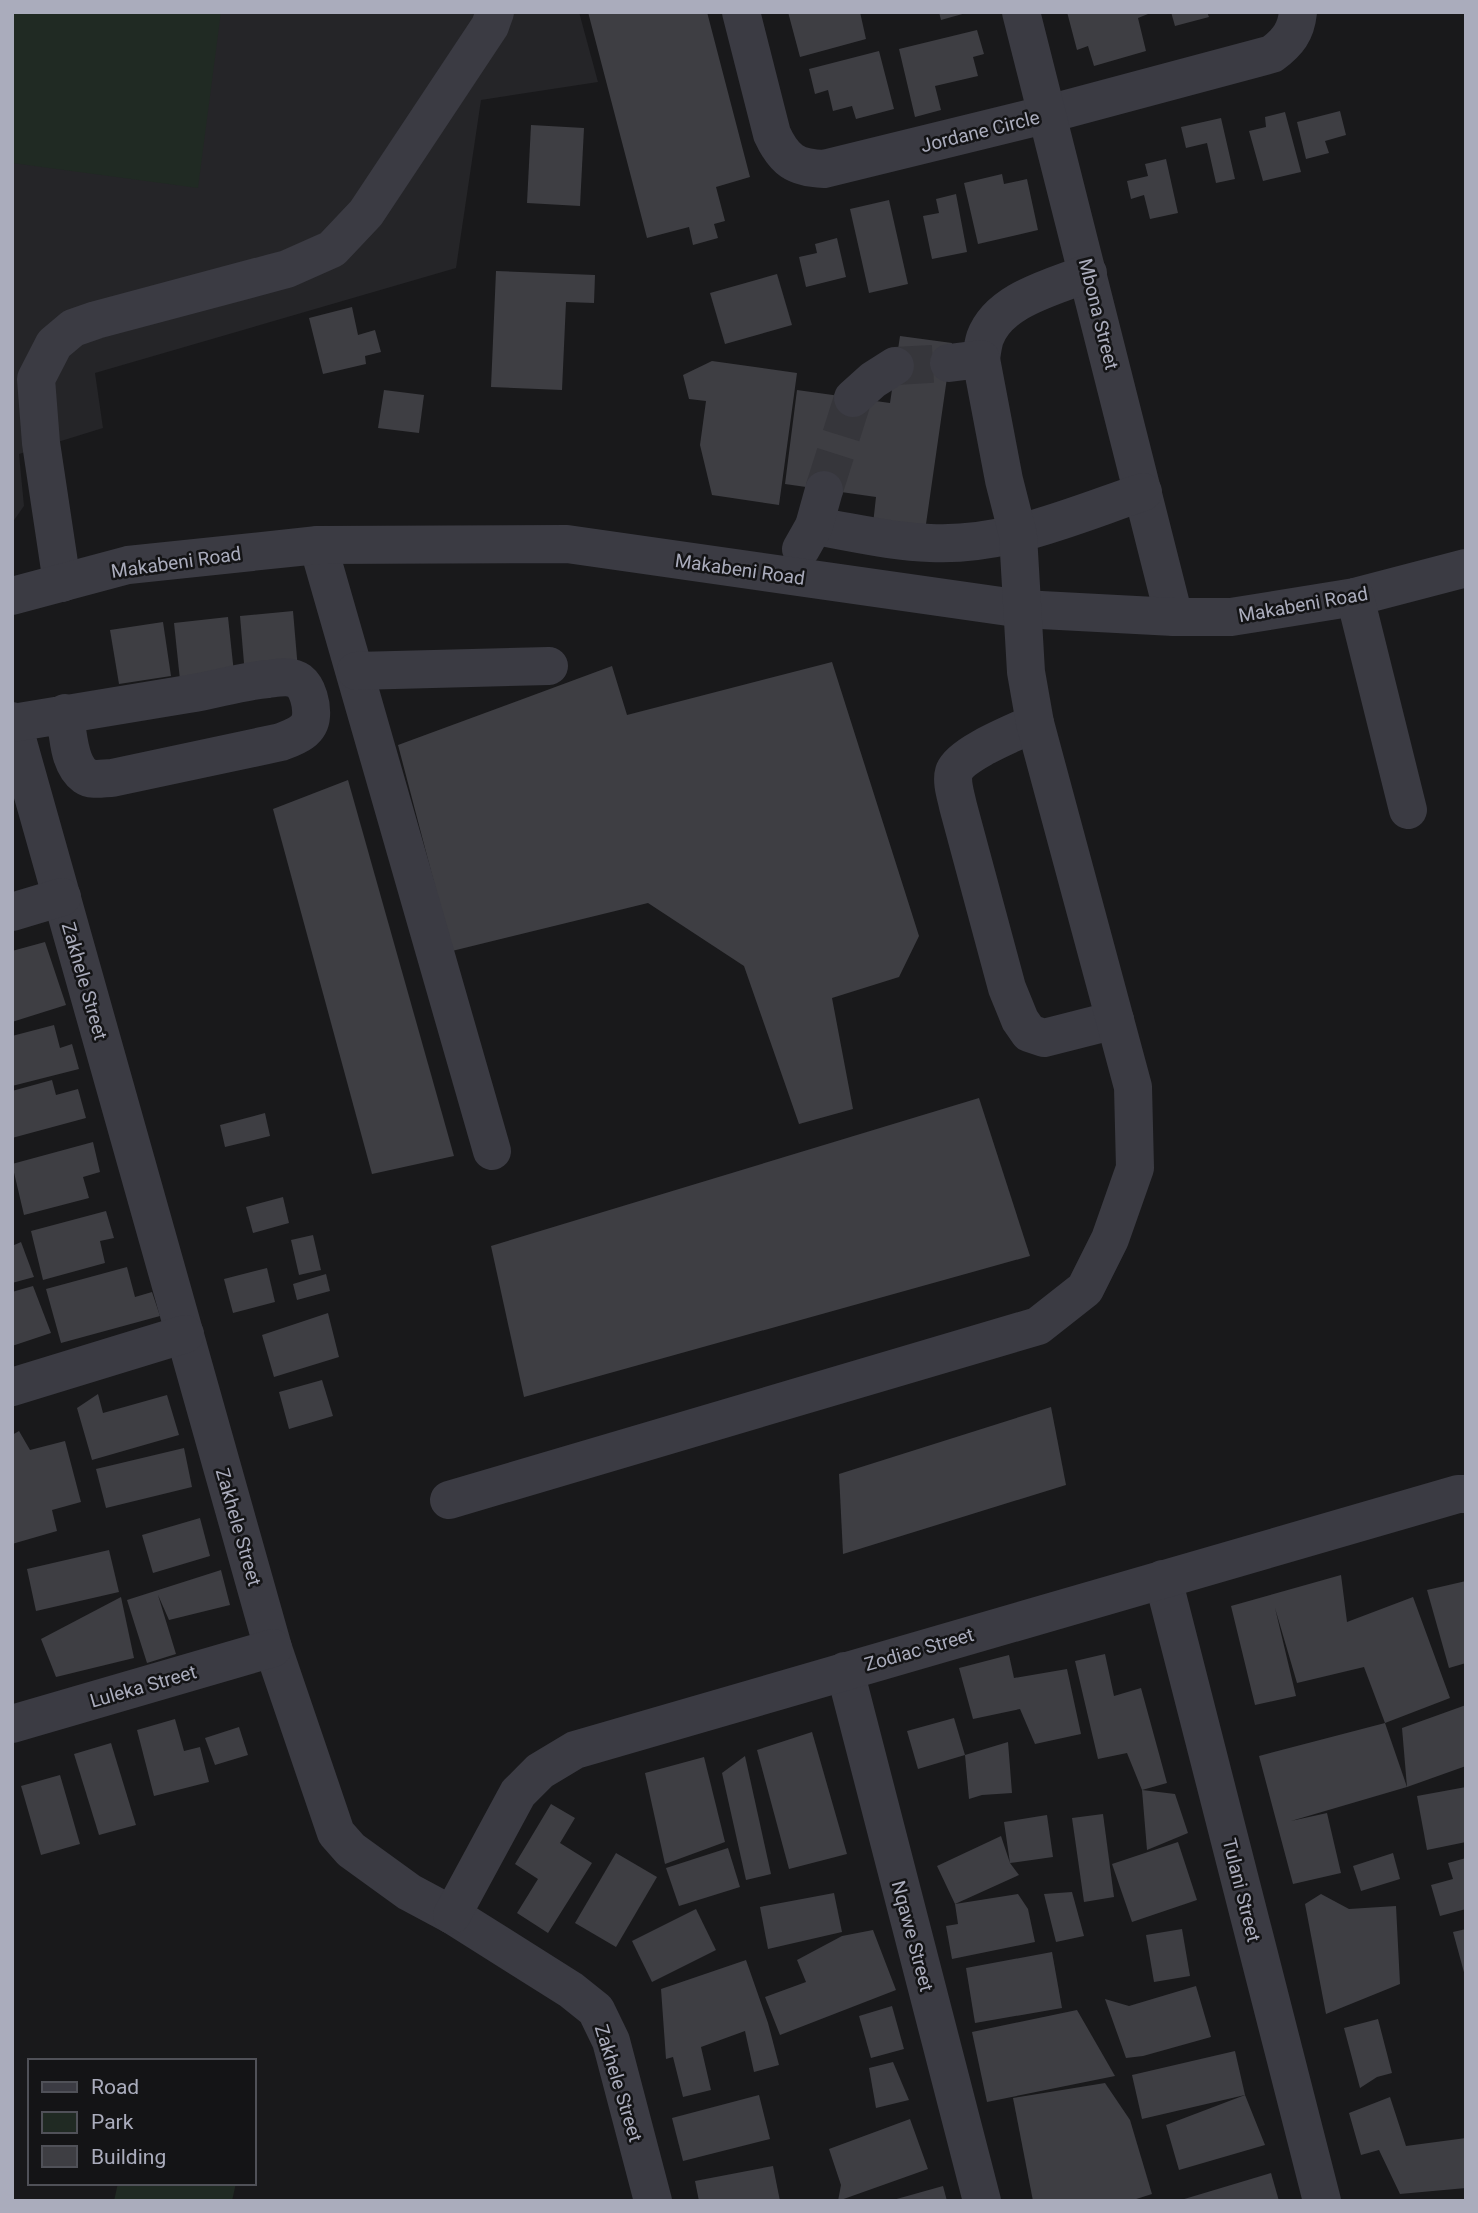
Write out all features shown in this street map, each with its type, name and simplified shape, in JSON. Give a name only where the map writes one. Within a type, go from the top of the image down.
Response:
[{"type":"street","points":[[62,583],[41,443],[24,372],[73,328],[287,269],[332,249],[366,213],[490,26],[495,12]]},
{"type":"street","name":"Jordane Circle","points":[[741,12],[772,134],[780,150],[791,162],[808,169],[824,169],[1048,114],[1272,54],[1286,43],[1297,27],[1298,12]]},
{"type":"street","name":"Mbona Street","points":[[1021,12],[1174,617]]},
{"type":"street","points":[[449,1500],[1038,1325],[1085,1289],[1110,1239],[1135,1168],[1133,1087],[1035,723],[1026,672],[1018,535],[1004,480],[965,361],[1007,308],[1088,273]]},
{"type":"street","points":[[853,398],[873,380],[895,366]]},
{"type":"street","points":[[786,575],[814,526],[824,490]]},
{"type":"street","points":[[814,526],[931,544],[1018,535],[1143,492]]},
{"type":"street","name":"Makabeni Road","points":[[12,596],[128,565],[318,545],[567,544],[1022,609],[1174,617],[1231,617],[1355,597],[1466,568]]},
{"type":"street","points":[[318,545],[492,1151]]},
{"type":"street","points":[[1355,597],[1408,810]]},
{"type":"street","points":[[356,671],[549,666]]},
{"type":"street","points":[[12,722],[65,713],[191,694],[264,679],[286,677],[299,681],[307,692],[312,716],[309,725],[301,734],[281,742],[112,778],[94,779],[84,775],[73,758],[65,713]]},
{"type":"street","name":"Zakhele Street","points":[[12,722],[273,1648],[336,1833],[351,1850],[409,1892],[452,1915],[571,1990],[596,2010],[611,2041],[653,2201]]},
{"type":"street","points":[[1035,723],[993,741],[954,769],[958,806],[1007,988],[1020,1020],[1029,1033],[1044,1038],[1115,1020]]},
{"type":"street","points":[[12,912],[62,897]]},
{"type":"street","points":[[12,1387],[185,1334]]},
{"type":"street","name":"Zodiac Street","points":[[452,1915],[518,1793],[540,1771],[575,1750],[1458,1494],[1466,1494]]},
{"type":"street","name":"Tulani Street","points":[[1163,1579],[1322,2201]]},
{"type":"street","name":"Luleka Street","points":[[15,1712],[273,1648]]},
{"type":"street","name":"Nqawe Street","points":[[845,1671],[982,2201]]},
{"type":"shaded area","points":[[12,12],[579,12],[598,82],[481,100],[456,268],[95,373],[103,428],[19,454],[24,506],[12,523]]},
{"type":"green space","points":[[12,12],[221,12],[198,188],[12,163]]},
{"type":"green space","points":[[118,2185],[236,2185],[232,2201],[114,2201]]},
{"type":"building","points":[[588,12],[707,12],[750,177],[716,187],[725,221],[714,224],[718,238],[693,245],[689,227],[647,238]]},
{"type":"building","points":[[788,12],[860,12],[866,39],[800,57]]},
{"type":"building","points":[[939,12],[966,12],[966,13],[941,20]]},
{"type":"building","points":[[1067,12],[1153,12],[1138,18],[1146,51],[1094,66],[1088,46],[1077,50]]},
{"type":"building","points":[[1171,12],[1207,12],[1209,17],[1175,26]]},
{"type":"building","points":[[977,30],[984,54],[973,57],[978,76],[935,86],[941,110],[915,117],[899,49]]},
{"type":"building","points":[[879,51],[894,109],[856,119],[852,106],[833,111],[828,90],[815,94],[809,69]]},
{"type":"building","points":[[1340,111],[1346,135],[1325,141],[1329,153],[1306,159],[1297,122]]},
{"type":"building","points":[[1285,112],[1301,172],[1263,181],[1249,131],[1266,127],[1265,117]]},
{"type":"building","points":[[1221,118],[1235,179],[1216,183],[1207,143],[1186,148],[1181,127]]},
{"type":"building","points":[[531,125],[584,128],[580,206],[527,203]]},
{"type":"building","points":[[1166,159],[1178,213],[1150,219],[1144,195],[1131,199],[1127,181],[1148,176],[1145,164]]},
{"type":"building","points":[[1002,174],[1004,184],[1027,179],[1038,230],[978,244],[964,183]]},
{"type":"building","points":[[956,194],[967,252],[932,259],[923,216],[939,213],[936,199]]},
{"type":"building","points":[[889,200],[908,284],[869,293],[850,209]]},
{"type":"building","points":[[837,238],[846,277],[806,287],[799,257],[817,253],[815,244]]},
{"type":"building","points":[[496,271],[595,275],[594,303],[566,302],[562,390],[491,387]]},
{"type":"building","points":[[777,274],[792,325],[725,344],[710,293]]},
{"type":"building","points":[[352,307],[358,335],[375,330],[381,352],[365,356],[366,364],[323,374],[309,318]]},
{"type":"building","points":[[900,336],[952,343],[925,531],[873,524],[876,497],[785,484],[797,390],[890,403]]},
{"type":"building","points":[[712,361],[797,373],[779,505],[712,495],[700,445],[706,401],[689,399],[683,375]]},
{"type":"building","points":[[384,390],[424,395],[419,433],[378,428]]},
{"type":"building","points":[[293,611],[298,670],[245,675],[240,616]]},
{"type":"building","points":[[228,617],[234,673],[180,680],[174,623]]},
{"type":"building","points":[[163,622],[171,676],[119,684],[110,630]]},
{"type":"building","points":[[832,662],[919,936],[899,977],[832,998],[853,1109],[799,1124],[744,966],[648,903],[452,951],[398,745],[612,666],[627,715]]},
{"type":"building","points":[[348,780],[454,1156],[372,1174],[273,809]]},
{"type":"building","points":[[45,942],[66,1005],[12,1022],[12,951]]},
{"type":"building","points":[[54,1025],[60,1048],[72,1044],[79,1069],[12,1086],[12,1036]]},
{"type":"building","points":[[52,1080],[56,1095],[78,1089],[86,1118],[12,1138],[12,1091]]},
{"type":"building","points":[[979,1098],[1030,1256],[524,1397],[491,1246]]},
{"type":"building","points":[[265,1113],[270,1136],[225,1147],[220,1125]]},
{"type":"building","points":[[93,1142],[100,1172],[83,1177],[89,1198],[24,1215],[12,1164]]},
{"type":"building","points":[[283,1197],[289,1223],[253,1233],[246,1207]]},
{"type":"building","points":[[106,1211],[114,1238],[100,1241],[105,1263],[43,1280],[31,1231]]},
{"type":"building","points":[[313,1235],[321,1270],[299,1275],[291,1240]]},
{"type":"building","points":[[21,1242],[34,1277],[12,1283],[12,1246]]},
{"type":"building","points":[[127,1267],[135,1297],[152,1292],[160,1316],[61,1343],[46,1289]]},
{"type":"building","points":[[267,1268],[275,1302],[233,1313],[224,1279]]},
{"type":"building","points":[[326,1274],[330,1291],[297,1300],[293,1284]]},
{"type":"building","points":[[33,1286],[51,1333],[12,1346],[12,1292]]},
{"type":"building","points":[[328,1313],[339,1357],[274,1377],[262,1335]]},
{"type":"building","points":[[322,1380],[333,1416],[289,1429],[279,1392]]},
{"type":"building","points":[[98,1394],[103,1413],[167,1395],[179,1435],[92,1460],[77,1408]]},
{"type":"building","points":[[1051,1407],[1066,1485],[843,1554],[839,1474]]},
{"type":"building","points":[[19,1431],[30,1450],[65,1441],[81,1502],[52,1510],[57,1531],[12,1544],[12,1435]]},
{"type":"building","points":[[184,1448],[192,1487],[106,1508],[96,1469]]},
{"type":"building","points":[[200,1518],[210,1556],[153,1573],[142,1535]]},
{"type":"building","points":[[109,1550],[119,1592],[36,1611],[27,1569]]},
{"type":"building","points":[[221,1570],[230,1605],[169,1620],[158,1595],[176,1654],[147,1663],[127,1600]]},
{"type":"building","points":[[1341,1575],[1347,1622],[1413,1597],[1450,1698],[1385,1723],[1364,1667],[1297,1683],[1275,1608],[1296,1696],[1255,1705],[1231,1606]]},
{"type":"building","points":[[1466,1581],[1466,1663],[1449,1668],[1427,1590]]},
{"type":"building","points":[[121,1597],[134,1658],[56,1677],[41,1639]]},
{"type":"building","points":[[1105,1654],[1114,1696],[1141,1688],[1167,1783],[1142,1790],[1127,1753],[1098,1759],[1075,1661]]},
{"type":"building","points":[[1009,1655],[1014,1678],[1067,1669],[1081,1734],[1035,1744],[1020,1709],[973,1719],[959,1668]]},
{"type":"building","points":[[1466,1705],[1466,1766],[1407,1787],[1402,1728]]},
{"type":"building","points":[[954,1718],[965,1755],[918,1769],[907,1731]]},
{"type":"building","points":[[175,1719],[184,1751],[200,1747],[209,1782],[154,1796],[137,1730]]},
{"type":"building","points":[[1385,1723],[1407,1787],[1291,1821],[1327,1813],[1341,1873],[1293,1884],[1259,1756]]},
{"type":"building","points":[[239,1727],[248,1755],[215,1765],[205,1738]]},
{"type":"building","points":[[812,1732],[847,1854],[789,1869],[757,1750]]},
{"type":"building","points":[[1008,1742],[1012,1793],[982,1795],[969,1799],[965,1755]]},
{"type":"building","points":[[111,1743],[136,1825],[99,1835],[74,1754]]},
{"type":"building","points":[[745,1756],[771,1874],[746,1880],[722,1773]]},
{"type":"building","points":[[704,1757],[725,1842],[665,1864],[645,1773]]},
{"type":"building","points":[[60,1775],[80,1844],[41,1855],[21,1786]]},
{"type":"building","points":[[1466,1787],[1466,1842],[1427,1850],[1417,1796]]},
{"type":"building","points":[[1142,1790],[1175,1794],[1188,1833],[1147,1850]]},
{"type":"building","points":[[551,1804],[575,1818],[560,1843],[592,1863],[548,1933],[517,1913],[538,1879],[515,1864]]},
{"type":"building","points":[[1103,1814],[1114,1897],[1084,1902],[1072,1818]]},
{"type":"building","points":[[1047,1815],[1053,1857],[1010,1863],[1004,1822]]},
{"type":"building","points":[[1001,1836],[1010,1863],[1019,1875],[955,1904],[937,1866]]},
{"type":"building","points":[[1178,1842],[1197,1900],[1132,1922],[1112,1864]]},
{"type":"building","points":[[728,1848],[740,1887],[679,1906],[666,1868]]},
{"type":"building","points":[[616,1853],[657,1877],[616,1947],[575,1923]]},
{"type":"building","points":[[1393,1853],[1400,1879],[1361,1891],[1353,1866]]},
{"type":"building","points":[[1466,1858],[1466,1909],[1440,1916],[1431,1885],[1453,1879],[1448,1863]]},
{"type":"building","points":[[1072,1892],[1084,1936],[1056,1942],[1044,1894]]},
{"type":"building","points":[[834,1893],[842,1932],[768,1949],[760,1907]]},
{"type":"building","points":[[1018,1894],[1028,1909],[1035,1942],[952,1959],[946,1926],[958,1924],[955,1904]]},
{"type":"building","points":[[1321,1894],[1349,1909],[1396,1906],[1400,1984],[1326,2014],[1305,1904]]},
{"type":"building","points":[[696,1909],[716,1950],[652,1982],[632,1941]]},
{"type":"building","points":[[1182,1929],[1190,1976],[1154,1982],[1146,1935]]},
{"type":"building","points":[[1466,1929],[1466,1976],[1465,1976],[1453,1932]]},
{"type":"building","points":[[873,1930],[896,1990],[780,2035],[765,1997],[806,1982],[797,1960],[842,1936]]},
{"type":"building","points":[[1052,1952],[1062,2008],[975,2023],[966,1968]]},
{"type":"building","points":[[746,1960],[779,2065],[754,2072],[745,2031],[701,2047],[711,2090],[683,2097],[673,2057],[666,2059],[661,1989]]},
{"type":"building","points":[[1196,1986],[1211,2037],[1143,2056],[1126,2058],[1105,1999],[1129,2006]]},
{"type":"building","points":[[892,2006],[904,2049],[871,2058],[859,2016]]},
{"type":"building","points":[[1077,2010],[1115,2076],[987,2102],[972,2032]]},
{"type":"building","points":[[1378,2019],[1392,2073],[1377,2077],[1360,2088],[1344,2028]]},
{"type":"building","points":[[1235,2051],[1245,2095],[1142,2119],[1132,2075]]},
{"type":"building","points":[[893,2062],[909,2100],[876,2108],[869,2068]]},
{"type":"building","points":[[1105,2083],[1130,2120],[1152,2194],[1130,2201],[1033,2201],[1013,2098]]},
{"type":"building","points":[[759,2095],[770,2139],[683,2161],[672,2118]]},
{"type":"building","points":[[1245,2095],[1265,2145],[1179,2170],[1166,2125]]},
{"type":"building","points":[[1390,2097],[1406,2146],[1466,2138],[1466,2188],[1400,2194],[1379,2150],[1361,2155],[1349,2113]]},
{"type":"building","points":[[910,2119],[928,2169],[838,2201],[841,2185],[829,2149]]},
{"type":"building","points":[[773,2166],[780,2201],[699,2201],[695,2181]]},
{"type":"building","points":[[1271,2173],[1279,2201],[1181,2200]]},
{"type":"building","points":[[943,2186],[947,2201],[893,2201],[893,2200]]},
{"type":"tunnel","points":[[895,366],[949,363]]},
{"type":"tunnel","points":[[824,490],[853,398]]}]
